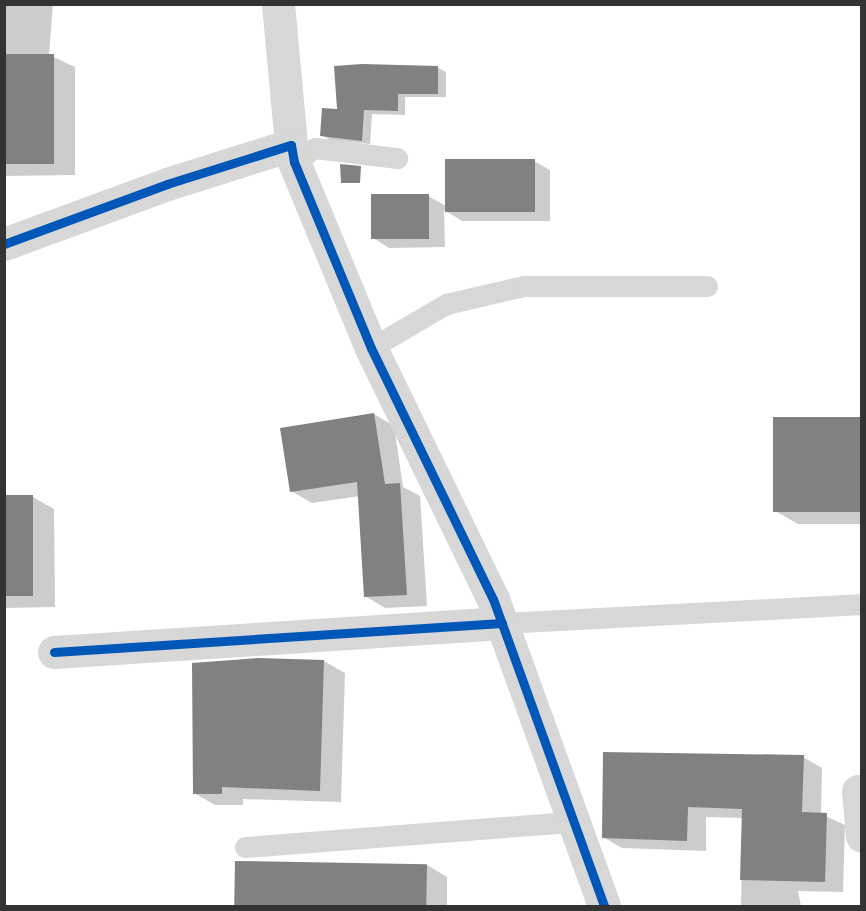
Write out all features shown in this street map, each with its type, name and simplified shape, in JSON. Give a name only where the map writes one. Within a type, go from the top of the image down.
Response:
[{"type":"street","points":[[278,4],[293,154],[371,348],[502,623],[571,822],[604,906]]},
{"type":"street","points":[[4,244],[167,184],[293,154]]},
{"type":"street","points":[[54,652],[502,623]]},
{"type":"street","points":[[858,791],[861,836]]},
{"type":"lane","points":[[293,154],[315,148],[396,158]]},
{"type":"lane","points":[[371,348],[446,304],[524,286],[707,286]]},
{"type":"lane","points":[[502,623],[861,604]]},
{"type":"lane","points":[[245,848],[571,822]]},
{"type":"building","points":[[4,54],[54,54],[54,164],[4,164]]},
{"type":"building","points":[[362,64],[438,66],[438,94],[398,94],[398,111],[364,110],[362,141],[320,136],[322,108],[337,109],[334,66]]},
{"type":"building","points":[[445,159],[535,159],[535,212],[445,212]]},
{"type":"building","points":[[340,164],[361,166],[360,183],[341,183]]},
{"type":"building","points":[[371,194],[429,194],[429,239],[371,239]]},
{"type":"building","points":[[374,413],[385,484],[400,483],[407,595],[364,597],[357,482],[290,492],[280,428]]},
{"type":"building","points":[[773,417],[861,417],[861,512],[773,512]]},
{"type":"building","points":[[4,495],[33,495],[33,596],[4,596]]},
{"type":"building","points":[[258,658],[324,660],[320,791],[222,787],[222,794],[193,794],[192,663]]},
{"type":"building","points":[[603,752],[804,755],[802,812],[827,813],[825,882],[740,880],[742,809],[688,807],[687,841],[602,838]]},
{"type":"building","points":[[235,861],[427,864],[426,906],[234,906]]},
{"type":"cycle path","points":[[4,244],[167,184],[291,145],[294,162],[371,348],[493,599],[604,906]]},
{"type":"cycle path","points":[[54,652],[502,623]]}]
